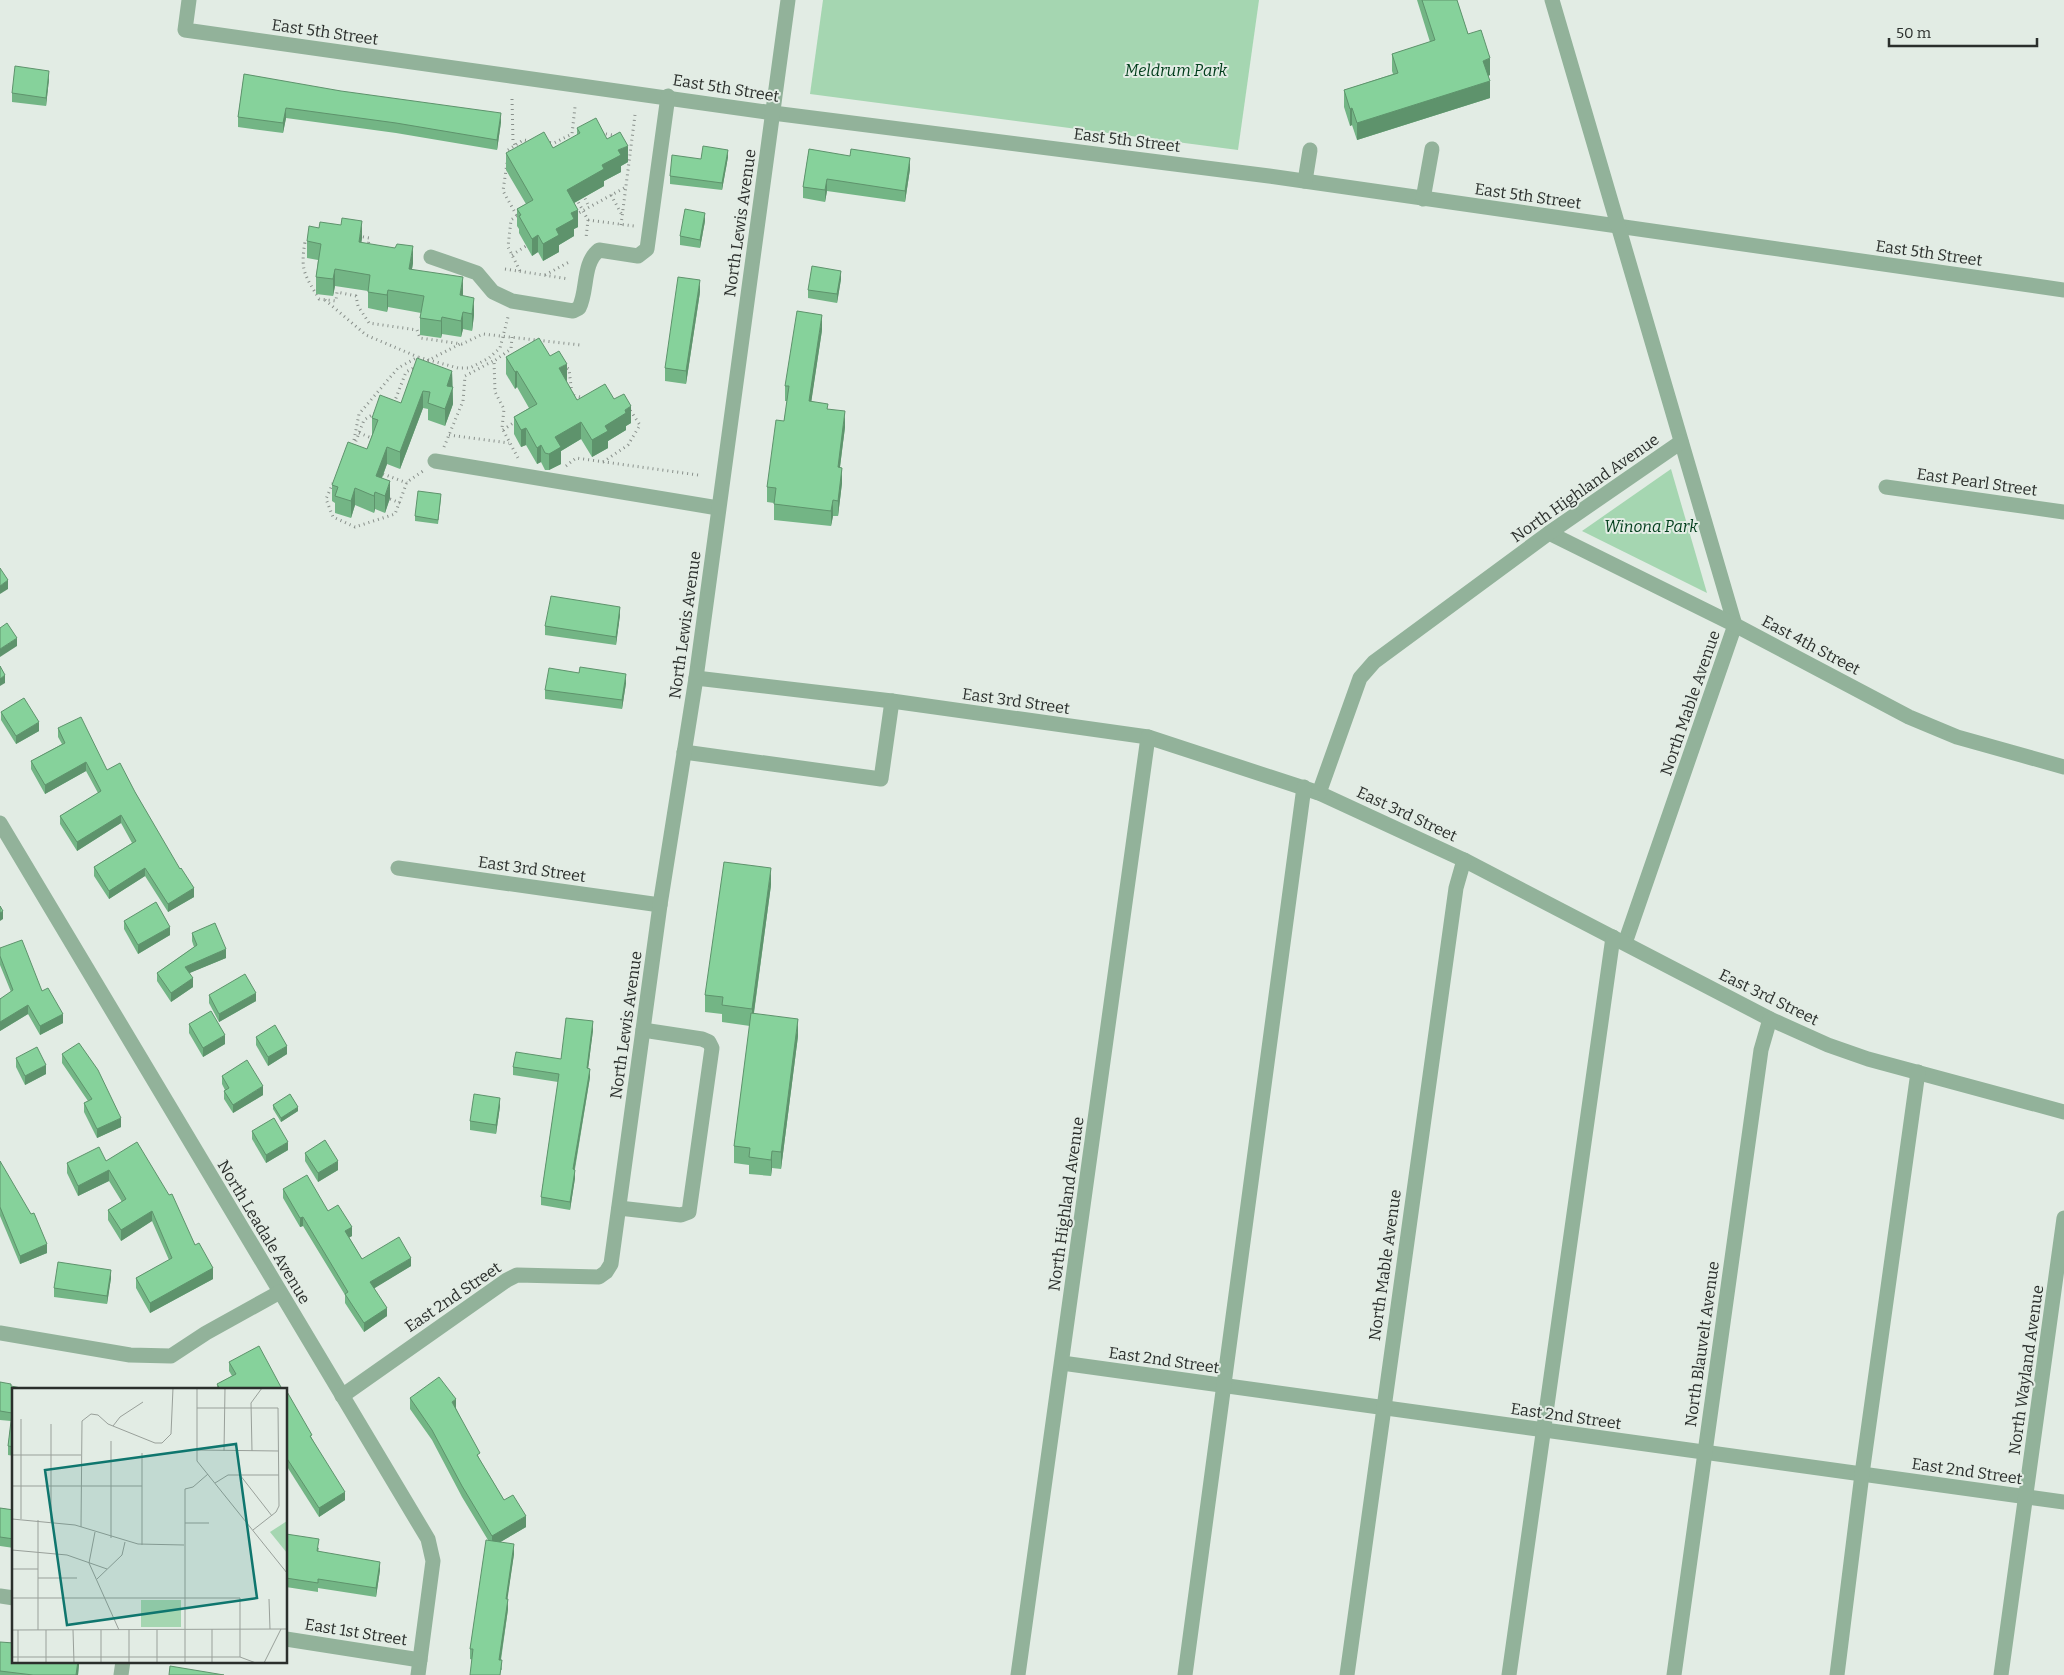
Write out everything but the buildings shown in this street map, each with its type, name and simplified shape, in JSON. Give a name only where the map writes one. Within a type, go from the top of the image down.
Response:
[{"type":"street","name":"East 5th Street","points":[[189,0],[185,30],[668,96],[773,113],[1306,182],[2064,290]]},
{"type":"street","name":"North Lewis Avenue","points":[[613,1254],[660,905],[696,678],[788,0]]},
{"type":"street","name":"North Highland Avenue","points":[[1319,793],[1360,678],[1374,662],[1549,533],[1681,442],[1552,0]]},
{"type":"street","points":[[431,257],[477,273],[493,292],[512,301],[573,311],[579,308],[595,253],[599,250],[638,256],[647,249],[668,96]]},
{"type":"street","points":[[1423,199],[1432,149]]},
{"type":"street","points":[[1306,182],[1310,150]]},
{"type":"street","name":"North Mable Avenue","points":[[1510,1675],[1543,1430],[1619,940],[1735,625],[1681,442]]},
{"type":"street","points":[[437,462],[718,508]]},
{"type":"street","name":"East Pearl Street","points":[[1886,487],[2064,512]]},
{"type":"street","name":"East 4th Street","points":[[1549,533],[1735,625],[1908,717],[1985,746],[2064,767]]},
{"type":"street","name":"East 3rd Street","points":[[696,678],[892,701],[1148,737],[1319,793],[1464,860],[1770,1019],[1828,1045],[2064,1112]]},
{"type":"street","points":[[684,752],[881,779],[892,701]]},
{"type":"street","name":"North Highland Avenue","points":[[1018,1675],[1148,737]]},
{"type":"street","points":[[1185,1675],[1304,787]]},
{"type":"street","name":"North Leadale Avenue","points":[[0,823],[428,1539],[432,1548],[433,1561],[418,1675]]},
{"type":"street","name":"North Mable Avenue","points":[[1347,1675],[1456,888],[1464,860]]},
{"type":"street","name":"East 3rd Street","points":[[398,868],[660,905]]},
{"type":"street","name":"North Blauvelt Avenue","points":[[1674,1675],[1760,1050],[1770,1019]]},
{"type":"street","points":[[618,1208],[682,1215],[689,1212],[712,1048],[709,1042],[702,1038],[643,1030]]},
{"type":"street","points":[[1837,1675],[1862,1474],[1918,1072]]},
{"type":"street","name":"North Wayland Avenue","points":[[2001,1675],[2064,1218]]},
{"type":"street","name":"East 2nd Street","points":[[342,1396],[506,1280],[517,1275],[599,1278],[606,1272],[613,1254]]},
{"type":"street","points":[[1,1332],[130,1355],[171,1356],[206,1333],[280,1292]]},
{"type":"street","name":"East 2nd Street","points":[[1062,1363],[2064,1502]]},
{"type":"street","name":"East 1st Street","points":[[288,1639],[420,1660]]},
{"type":"street","points":[[122,1675],[124,1662]]},
{"type":"path","points":[[512,99],[513,141],[518,150]]},
{"type":"path","points":[[517,216],[503,191],[508,150],[523,140],[554,143],[572,134],[575,107]]},
{"type":"path","points":[[621,225],[635,115]]},
{"type":"path","points":[[573,129],[582,130]]},
{"type":"path","points":[[592,132],[622,136]]},
{"type":"path","points":[[626,145],[630,153]]},
{"type":"path","points":[[572,217],[626,187]]},
{"type":"path","points":[[580,189],[589,207]]},
{"type":"path","points":[[572,191],[588,220],[586,244]]},
{"type":"path","points":[[611,195],[623,215]]},
{"type":"path","points":[[571,201],[578,201]]},
{"type":"path","points":[[520,271],[508,247],[512,220],[523,212]]},
{"type":"path","points":[[588,220],[650,228]]},
{"type":"path","points":[[352,235],[369,238],[367,253]]},
{"type":"path","points":[[312,238],[305,242],[302,260],[303,272],[319,299],[336,301],[337,292],[356,296],[358,306],[369,323],[417,330],[420,338],[460,344]]},
{"type":"path","points":[[512,255],[526,246]]},
{"type":"path","points":[[505,270],[569,279],[571,260],[545,275]]},
{"type":"path","points":[[324,300],[366,335],[418,357],[458,368],[470,368],[489,358],[500,348],[512,301]]},
{"type":"path","points":[[393,408],[406,372],[483,334],[580,345]]},
{"type":"path","points":[[334,482],[326,499],[333,516],[355,527],[395,514],[407,483],[437,462],[462,401],[465,376],[494,361],[511,349],[512,337]]},
{"type":"path","points":[[558,350],[559,343]]},
{"type":"path","points":[[382,410],[364,420],[352,451],[359,414],[398,368],[418,357]]},
{"type":"path","points":[[494,361],[495,392],[504,409],[503,430],[527,477]]},
{"type":"path","points":[[557,364],[569,368],[572,395]]},
{"type":"path","points":[[565,399],[572,395],[582,398],[589,397]]},
{"type":"path","points":[[388,406],[394,403]]},
{"type":"path","points":[[603,462],[628,446],[640,425],[628,407]]},
{"type":"path","points":[[503,430],[519,420]]},
{"type":"path","points":[[359,433],[377,440]]},
{"type":"path","points":[[449,435],[510,443]]},
{"type":"path","points":[[548,480],[576,458],[698,475]]},
{"type":"path","points":[[383,474],[407,483]]},
{"type":"path","points":[[390,499],[400,503]]},
{"type":"green space","name":"Meldrum Park","points":[[823,0],[1259,0],[1238,150],[810,94]]},
{"type":"green space","name":"Winona Park","points":[[1671,469],[1707,593],[1582,531]]}]
